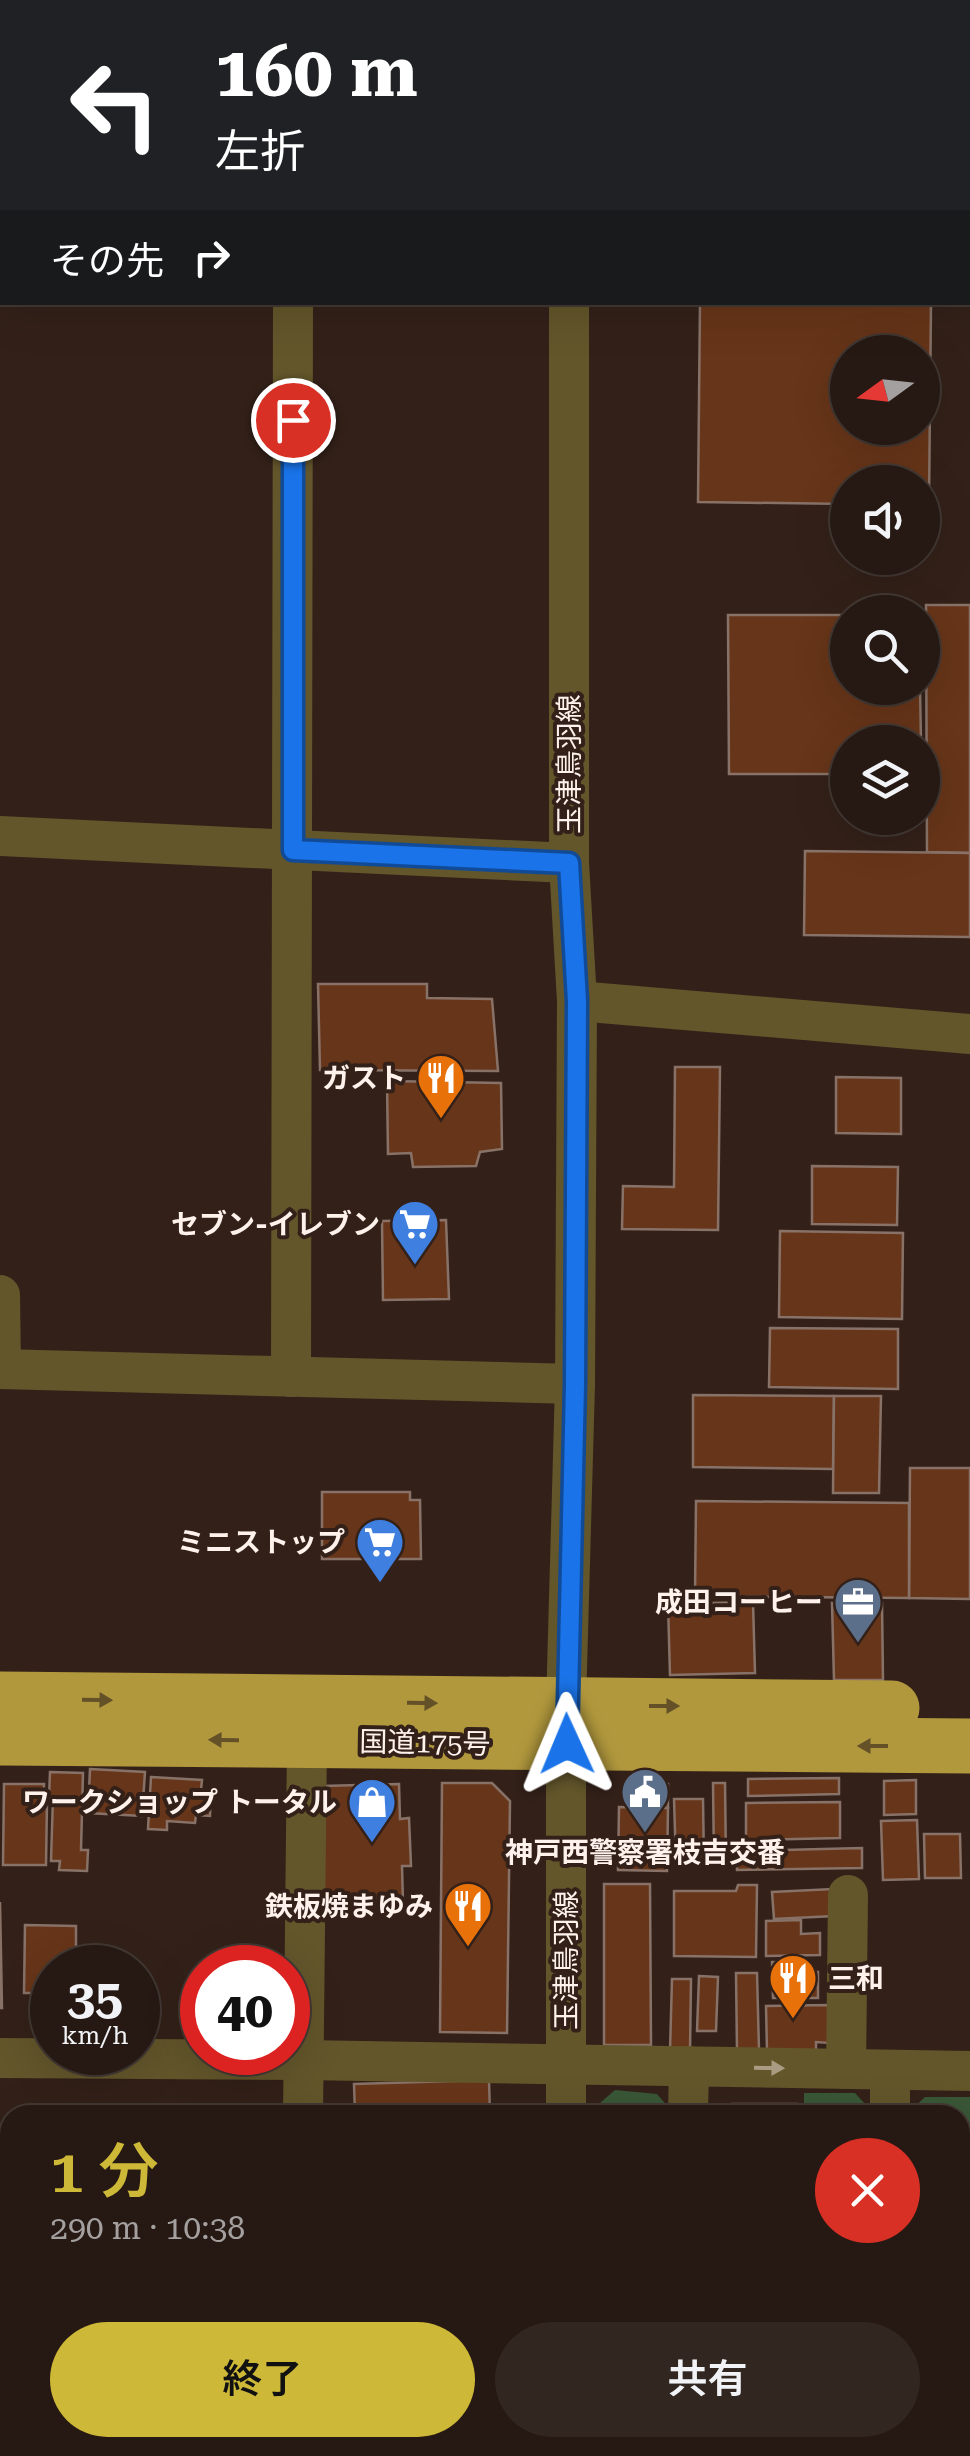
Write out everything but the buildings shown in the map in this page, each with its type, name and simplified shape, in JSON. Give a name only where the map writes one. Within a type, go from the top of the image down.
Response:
[{"type":"highway","name":"国道175号","points":[[0,1699],[970,1746]]},
{"type":"highway","name":"国道175号","points":[[0,1738],[307,1742],[566,1725],[970,1708]]},
{"type":"street","points":[[290,1377],[292,305]]},
{"type":"street","name":"玉津鳥羽線","points":[[566,2105],[566,1725],[575,1384],[577,1001],[569,863],[569,305]]},
{"type":"street","points":[[0,836],[569,863]]},
{"type":"street","points":[[577,1001],[970,1034]]},
{"type":"street","points":[[0,1295],[0,1369],[575,1384]]},
{"type":"street","points":[[304,1945],[307,1742]]},
{"type":"street","points":[[846,2070],[848,1895]]},
{"type":"street","points":[[0,2058],[180,2059]]},
{"type":"street","points":[[310,2060],[970,2071]]},
{"type":"street","points":[[688,2105],[689,2066]]},
{"type":"street","points":[[890,2070],[890,2105]]},
{"type":"street","points":[[303,2075],[303,2105]]},
{"type":"green space","points":[[615,2090],[657,2094],[666,2105],[600,2105]]},
{"type":"green space","points":[[804,2093],[855,2093],[866,2105],[804,2105]]},
{"type":"green space","points":[[925,2097],[970,2097],[970,2105],[917,2105]]},
{"type":"place","name":"ガスト","points":[[441,1120]]},
{"type":"place","name":"セブン-イレブン","points":[[415,1266]]},
{"type":"place","name":"ミニストップ","points":[[380,1584]]},
{"type":"place","name":"成田コーヒー","points":[[858,1644]]},
{"type":"place","name":"神戸西警察署枝吉交番","points":[[645,1834]]},
{"type":"place","name":"ワークショップ トータル","points":[[372,1844]]},
{"type":"place","name":"鉄板焼まゆみ","points":[[468,1948]]},
{"type":"place","name":"三和","points":[[793,2020]]},
{"type":"route","points":[[293,420],[293,850],[569,863],[577,1001],[575,1384],[567,1744]]}]
